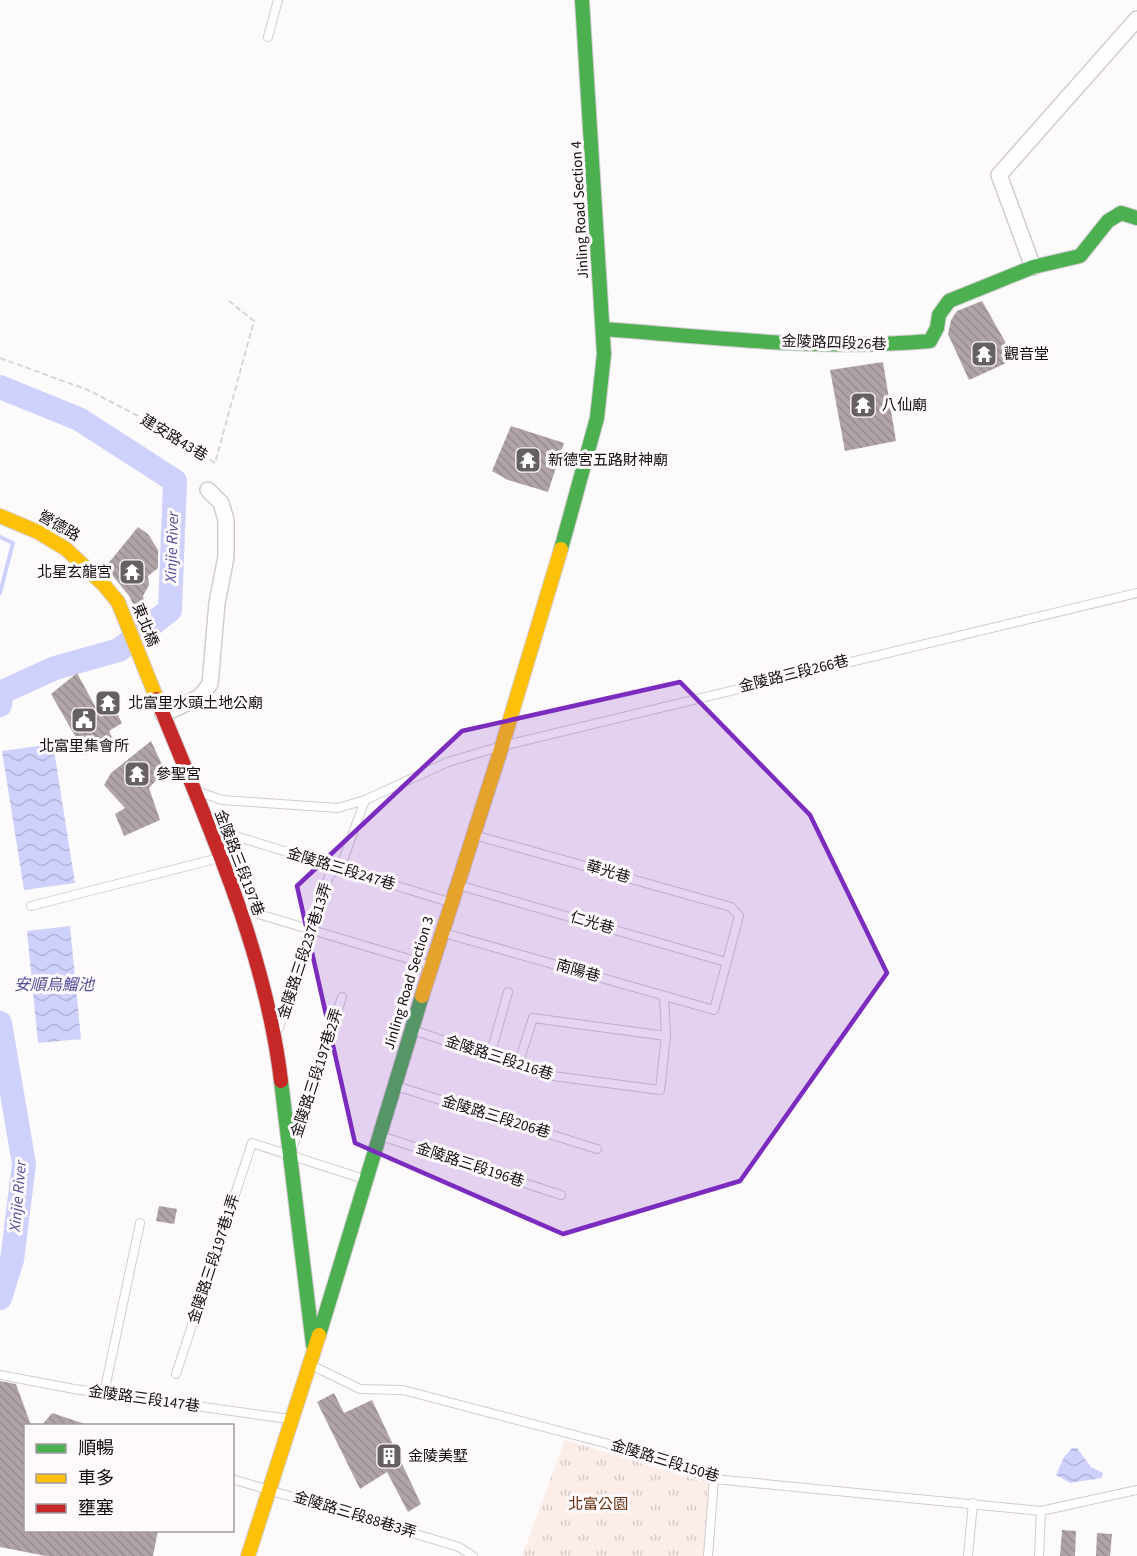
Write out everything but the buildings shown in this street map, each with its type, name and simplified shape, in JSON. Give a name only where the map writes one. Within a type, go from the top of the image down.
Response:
[{"type":"main road","name":"Jinling Road Section 4","points":[[582,0],[604,354],[597,418]]},
{"type":"main road","name":"金陵路四段26巷","points":[[603,329],[823,345],[913,344],[930,340],[937,328],[939,315],[949,301],[1033,267],[1080,256],[1108,221],[1121,213],[1137,218]]},
{"type":"main road","name":"Jinling Road Section 3","points":[[248,1556],[368,1180],[411,1029],[502,746],[578,491],[597,418]]},
{"type":"main road","name":"營德路","points":[[0,516],[63,544],[87,565],[118,602]]},
{"type":"main road","name":"東北橋","points":[[118,602],[142,661]]},
{"type":"main road","name":"金陵路三段197巷","points":[[142,661],[195,791],[219,858],[242,910],[276,1038],[312,1358]]},
{"type":"street","points":[[1033,267],[999,175],[1137,19]]},
{"type":"street","points":[[163,714],[201,697],[210,684],[217,603],[226,557],[226,520],[221,503],[208,490]]},
{"type":"lane","points":[[268,37],[278,0]]},
{"type":"lane","name":"金陵路三段266巷","points":[[195,791],[222,800],[338,808],[365,800],[448,762],[502,746],[1137,593]]},
{"type":"lane","name":"金陵路三段237巷13弄","points":[[276,1038],[329,876],[342,863],[365,800]]},
{"type":"lane","name":"金陵路三段247巷","points":[[232,835],[451,902]]},
{"type":"lane","name":"華光巷","points":[[473,835],[731,906],[738,916],[726,962]]},
{"type":"lane","points":[[31,906],[219,858]]},
{"type":"lane","name":"仁光巷","points":[[457,884],[726,962]]},
{"type":"lane","points":[[242,910],[431,966]]},
{"type":"lane","name":"南陽巷","points":[[442,932],[714,1010],[726,962]]},
{"type":"lane","points":[[490,1056],[508,992]]},
{"type":"lane","points":[[518,1065],[533,1018],[666,1036],[664,996]]},
{"type":"lane","name":"金陵路三段197巷2弄","points":[[289,1152],[296,1142],[342,997]]},
{"type":"lane","name":"金陵路三段216巷","points":[[411,1029],[545,1075],[660,1090],[666,1036]]},
{"type":"lane","name":"金陵路三段206巷","points":[[395,1085],[597,1149]]},
{"type":"lane","name":"金陵路三段196巷","points":[[380,1136],[561,1195]]},
{"type":"lane","name":"金陵路三段197巷1弄","points":[[176,1374],[252,1143],[289,1152]]},
{"type":"lane","points":[[289,1152],[368,1180]]},
{"type":"lane","points":[[104,1393],[140,1223]]},
{"type":"lane","name":"金陵路三段150巷","points":[[312,1358],[360,1389],[403,1390],[605,1443],[714,1479],[1041,1511],[1137,1490]]},
{"type":"lane","name":"金陵路三段147巷","points":[[0,1375],[104,1393],[290,1419]]},
{"type":"lane","name":"金陵路三段88巷3弄","points":[[234,1479],[269,1488],[459,1547],[473,1556]]},
{"type":"lane","points":[[708,1556],[714,1479]]},
{"type":"lane","points":[[968,1556],[973,1503]]},
{"type":"lane","points":[[1039,1556],[1041,1511]]},
{"type":"path","name":"建安路43巷","points":[[0,358],[88,390],[160,427],[215,463],[254,321],[229,301]]},
{"type":"highlighted area","points":[[680,682],[810,815],[887,973],[740,1181],[563,1234],[355,1143],[297,886],[462,731]]},
{"type":"green space","name":"北富公園","points":[[565,1440],[710,1484],[703,1556],[522,1556]]},
{"type":"water","points":[[53,744],[75,883],[24,890],[2,751]]},
{"type":"water","name":"安順烏鰡池","points":[[70,926],[81,1039],[38,1043],[27,931]]},
{"type":"water","points":[[1072,1448],[1077,1448],[1091,1467],[1103,1473],[1102,1478],[1070,1483],[1056,1475],[1064,1457]]},
{"type":"waterway","name":"Xinjie River","points":[[0,387],[79,419],[175,481],[170,610],[119,650],[55,668],[2,692],[0,705]]},
{"type":"waterway","points":[[0,537],[13,543],[0,593]]},
{"type":"waterway","name":"Xinjie River","points":[[0,1023],[24,1164],[12,1260],[0,1298]]},
{"type":"traffic: fast","points":[[561,549],[597,418],[604,354],[582,0]]},
{"type":"traffic: fast","points":[[603,329],[807,344],[889,344],[930,341],[937,328],[939,315],[949,301],[1033,267],[1080,256],[1108,221],[1121,213],[1137,218]]},
{"type":"traffic: fast","points":[[319,1335],[422,996]]},
{"type":"traffic: fast","points":[[281,1081],[313,1345]]},
{"type":"traffic: slow","points":[[0,516],[38,532],[66,549],[104,585],[118,602],[157,699]]},
{"type":"traffic: slow","points":[[422,996],[502,746],[561,549]]},
{"type":"traffic: slow","points":[[248,1556],[319,1335]]},
{"type":"traffic: jam","points":[[157,699],[214,839],[248,934],[262,982],[281,1081]]},
{"type":"place","name":"觀音堂","points":[[984,354]]},
{"type":"place","name":"八仙廟","points":[[863,405]]},
{"type":"place","name":"新德宮五路財神廟","points":[[528,460]]},
{"type":"place","name":"北星玄龍宮","points":[[132,572]]},
{"type":"place","name":"北富里水頭土地公廟","points":[[108,703]]},
{"type":"place","name":"北富里集會所","points":[[84,720]]},
{"type":"place","name":"參聖宮","points":[[137,774]]},
{"type":"place","name":"金陵美墅","points":[[389,1456]]}]
